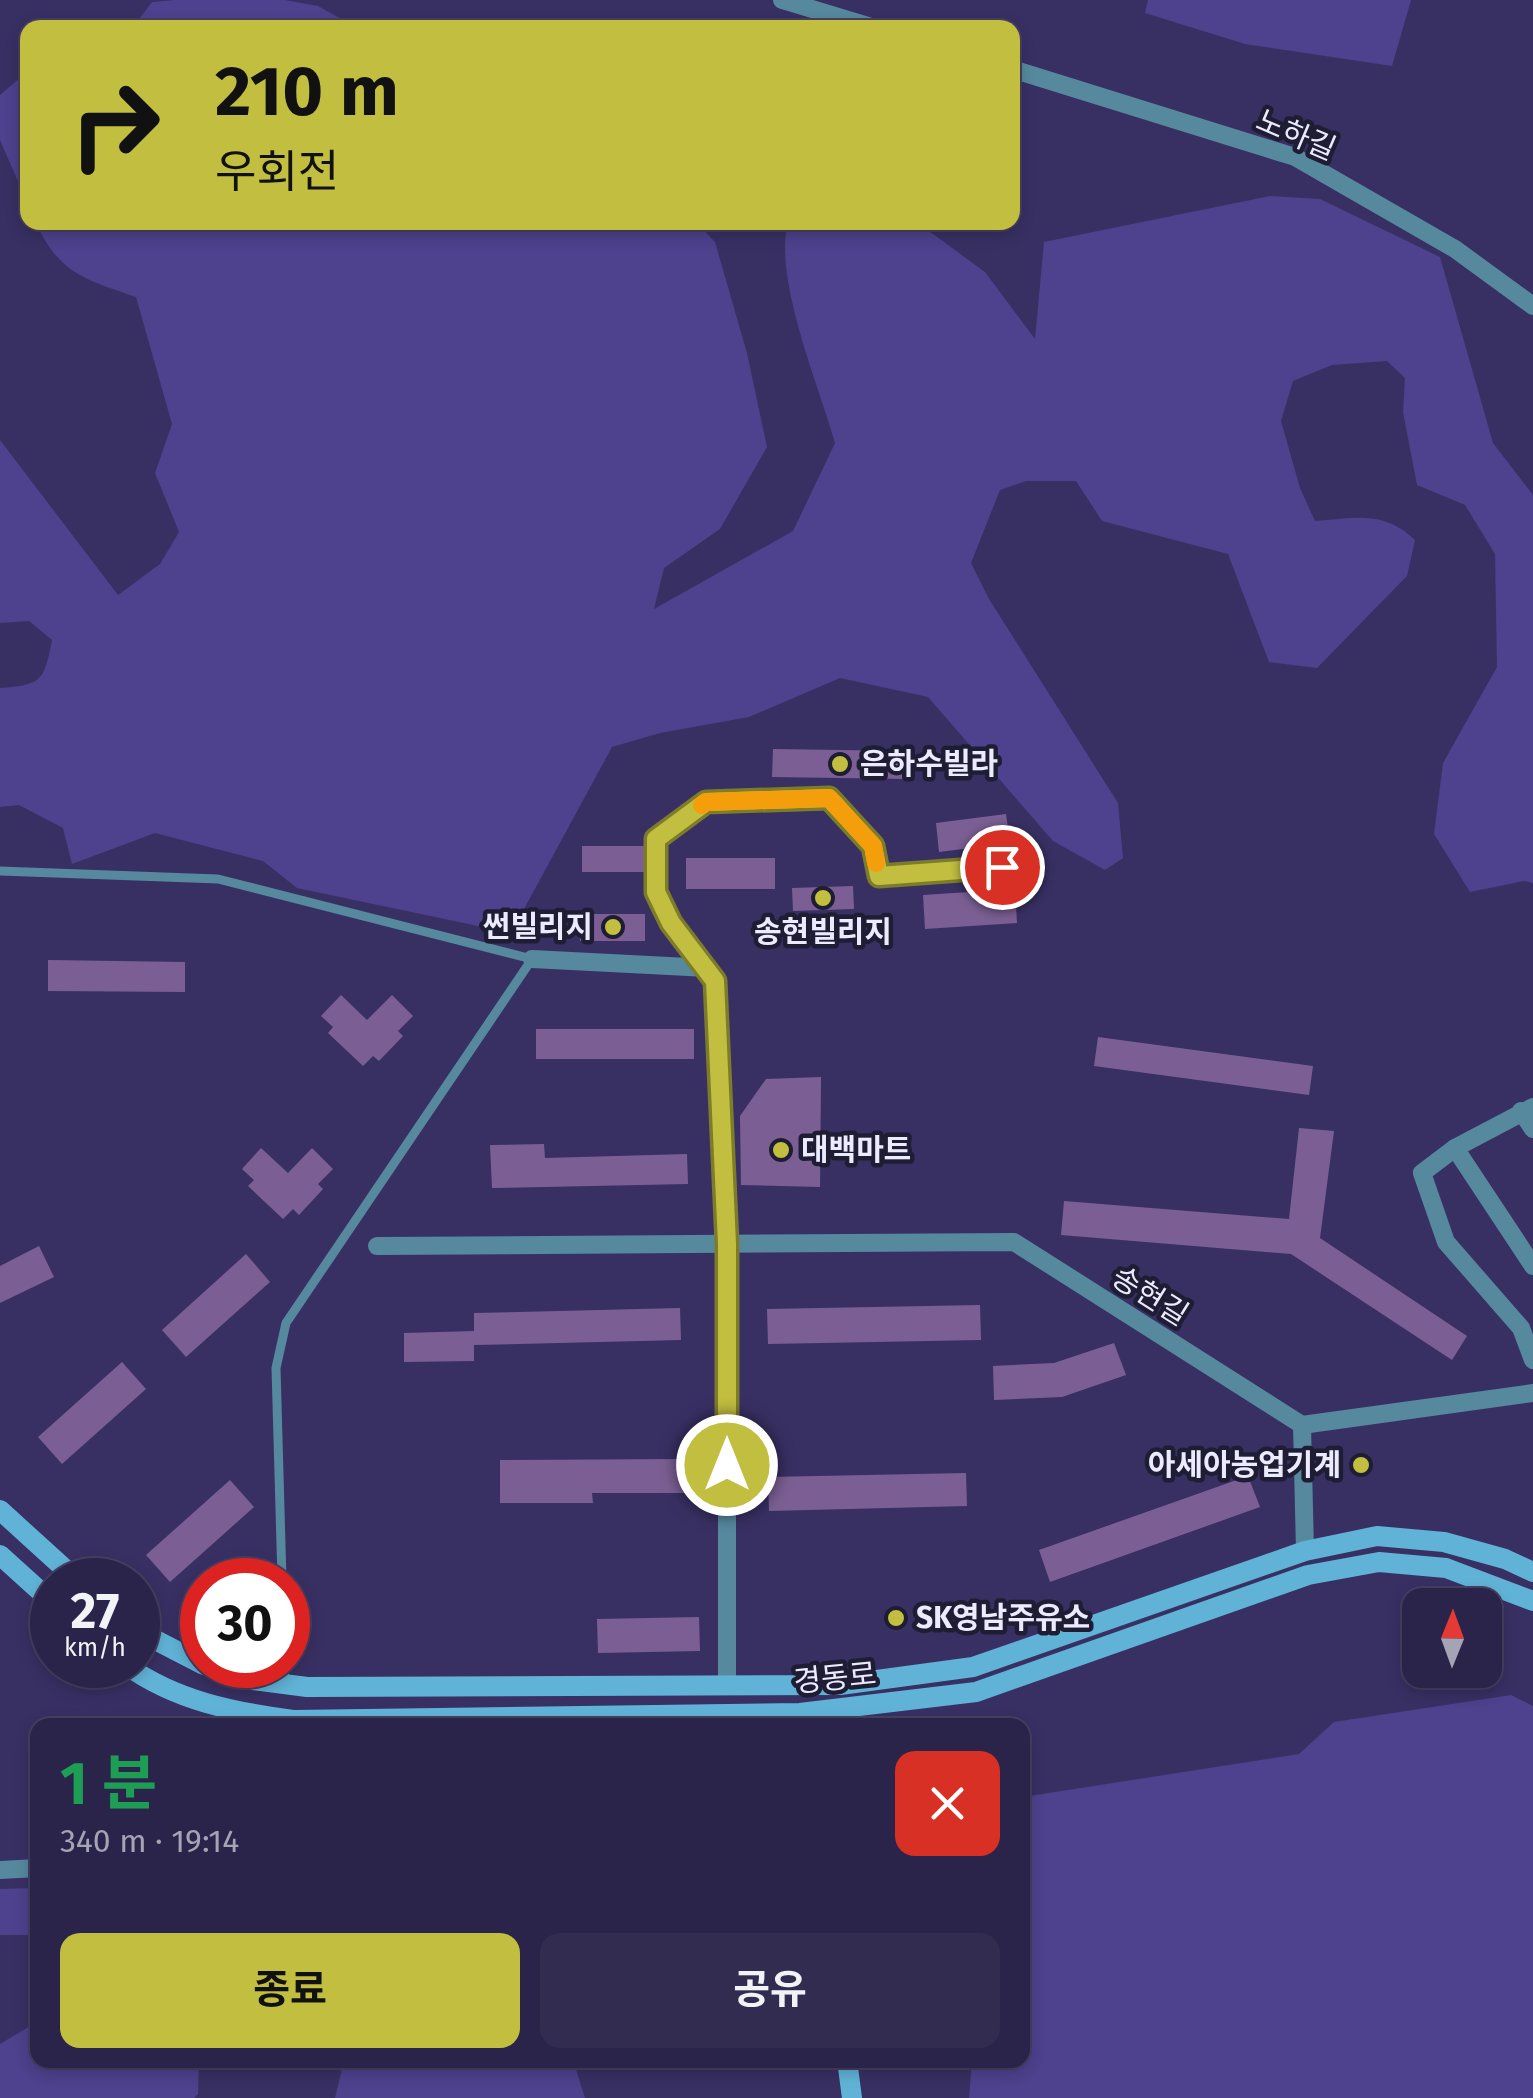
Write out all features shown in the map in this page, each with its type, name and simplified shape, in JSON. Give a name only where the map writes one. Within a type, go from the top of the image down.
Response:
[{"type":"street","points":[[782,0],[848,20]]},
{"type":"street","name":"노하길","points":[[1020,72],[1295,158],[1455,249],[1533,306]]},
{"type":"street","points":[[727,1686],[727,1244],[715,981],[671,923],[656,892],[656,839],[706,802],[829,798],[873,846],[879,876],[1002,867]]},
{"type":"street","points":[[532,959],[708,968]]},
{"type":"street","points":[[1533,1129],[1527,1109],[1455,1148],[1422,1173],[1446,1242],[1521,1328],[1533,1360]]},
{"type":"street","points":[[1455,1148],[1533,1266]]},
{"type":"street","name":"송현길","points":[[377,1246],[1014,1242],[1302,1425]]},
{"type":"street","points":[[1305,1551],[1302,1425],[1533,1393]]},
{"type":"street","points":[[0,1510],[53,1558]]},
{"type":"street","name":"경동로","points":[[310,1677],[840,1685],[973,1667],[1305,1551],[1377,1536],[1444,1542],[1505,1559],[1533,1572]]},
{"type":"street","points":[[0,1555],[30,1582]]},
{"type":"street","name":"경동로","points":[[807,1718],[976,1692],[1308,1575],[1380,1562],[1446,1568],[1533,1601]]},
{"type":"street","name":"경동로","points":[[160,1686],[192,1700],[270,1718]]},
{"type":"street","points":[[0,1870],[30,1868]]},
{"type":"street","points":[[848,2068],[852,2098]]},
{"type":"lane","points":[[0,871],[218,879],[532,959],[286,1323],[276,1368],[281,1558]]},
{"type":"shaded area","points":[[285,0],[318,6],[343,20],[138,20],[152,2]]},
{"type":"shaded area","points":[[1148,0],[1411,0],[1392,66],[1245,44],[1145,13]]},
{"type":"shaded area","points":[[20,78],[20,186],[0,140],[0,95]]},
{"type":"shaded area","points":[[1270,196],[1320,199],[1440,257],[1493,443],[1533,495],[1533,883],[1524,881],[1470,892],[1434,834],[1443,763],[1497,667],[1495,554],[1465,505],[1417,485],[1403,412],[1405,378],[1387,361],[1332,365],[1293,381],[1281,421],[1300,488],[1315,521],[1380,520],[1415,540],[1407,576],[1317,668],[1269,662],[1228,554],[1102,521],[1076,481],[1026,481],[1000,490],[971,563],[989,599],[1118,803],[1123,858],[1105,870],[1053,841],[928,697],[840,678],[749,717],[660,733],[612,747],[511,933],[297,888],[263,861],[155,833],[72,864],[63,828],[19,805],[0,807],[0,688],[25,685],[39,678],[47,664],[52,640],[29,621],[0,623],[0,440],[118,595],[160,564],[179,532],[155,473],[172,424],[136,297],[76,273],[54,254],[40,230],[704,230],[715,242],[747,353],[767,447],[720,529],[664,568],[654,609],[793,531],[835,443],[792,302],[785,246],[787,230],[928,230],[985,272],[1035,339],[1044,242]]},
{"type":"shaded area","points":[[1511,1695],[1533,1706],[1533,2098],[969,2098],[971,2068],[1030,2068],[1030,1796],[1299,1754],[1334,1722]]},
{"type":"shaded area","points":[[30,1888],[30,1935],[0,1935],[0,1889]]},
{"type":"shaded area","points":[[30,2026],[30,2068],[199,2068],[198,2094],[194,2098],[0,2098],[0,2044]]},
{"type":"shaded area","points":[[342,2068],[576,2068],[585,2098],[335,2098]]},
{"type":"building","name":"은하수빌라","points":[[773,749],[909,751],[908,779],[772,777]]},
{"type":"building","points":[[1006,814],[1010,843],[939,852],[936,823]]},
{"type":"building","points":[[582,846],[647,846],[647,872],[582,872]]},
{"type":"building","points":[[686,858],[775,858],[775,889],[686,889]]},
{"type":"building","name":"송현빌리지","points":[[853,886],[854,909],[793,911],[792,888]]},
{"type":"building","points":[[1015,889],[1017,923],[925,929],[923,895]]},
{"type":"building","name":"썬빌리지","points":[[580,914],[645,914],[645,941],[580,941]]},
{"type":"building","points":[[48,960],[185,962],[185,992],[48,991]]},
{"type":"building","points":[[341,995],[367,1020],[392,995],[413,1016],[398,1031],[403,1036],[379,1061],[373,1056],[363,1066],[328,1033],[333,1027],[321,1016]]},
{"type":"building","points":[[536,1029],[694,1029],[694,1059],[536,1059]]},
{"type":"building","points":[[1098,1037],[1313,1066],[1309,1095],[1094,1066]]},
{"type":"building","name":"대백마트","points":[[821,1077],[820,1187],[741,1185],[740,1116],[766,1079]]},
{"type":"building","points":[[1299,1128],[1334,1131],[1320,1238],[1467,1336],[1452,1360],[1291,1254],[1061,1235],[1064,1201],[1289,1219]]},
{"type":"building","points":[[544,1144],[545,1158],[687,1154],[688,1184],[492,1188],[490,1145]]},
{"type":"building","points":[[261,1148],[288,1173],[312,1148],[333,1169],[318,1184],[323,1189],[299,1215],[293,1209],[283,1219],[248,1186],[254,1180],[242,1169]]},
{"type":"building","points":[[39,1246],[54,1277],[0,1303],[0,1266]]},
{"type":"building","points":[[246,1254],[270,1282],[186,1357],[162,1330]]},
{"type":"building","points":[[980,1305],[981,1340],[768,1344],[767,1309]]},
{"type":"building","points":[[680,1308],[681,1340],[474,1345],[474,1361],[404,1362],[404,1333],[474,1331],[474,1313]]},
{"type":"building","points":[[1114,1343],[1126,1375],[1062,1397],[994,1400],[993,1366],[1054,1363]]},
{"type":"building","points":[[122,1362],[146,1389],[62,1464],[38,1437]]},
{"type":"building","points":[[684,1459],[685,1493],[592,1493],[593,1503],[500,1503],[500,1460]]},
{"type":"building","points":[[966,1473],[967,1506],[769,1511],[768,1477]]},
{"type":"building","points":[[1248,1476],[1260,1507],[1050,1582],[1039,1550]]},
{"type":"building","points":[[230,1480],[254,1507],[197,1558],[180,1558],[180,1573],[170,1582],[160,1571],[160,1558],[146,1555]]},
{"type":"building","points":[[699,1617],[700,1651],[598,1653],[597,1619]]},
{"type":"slow traffic","points":[[702,805],[829,798],[873,846],[876,863]]},
{"type":"place","name":"은하수빌라","points":[[840,764]]},
{"type":"place","name":"송현빌리지","points":[[823,898]]},
{"type":"place","name":"썬빌리지","points":[[613,927]]},
{"type":"place","name":"대백마트","points":[[781,1150]]},
{"type":"place","name":"아세아농업기계","points":[[1361,1465]]},
{"type":"place","name":"SK영남주유소","points":[[896,1618]]},
{"type":"route","points":[[727,1465],[727,1244],[715,981],[671,923],[656,892],[656,839],[706,802],[829,798],[873,846],[879,876],[1002,867]]}]
